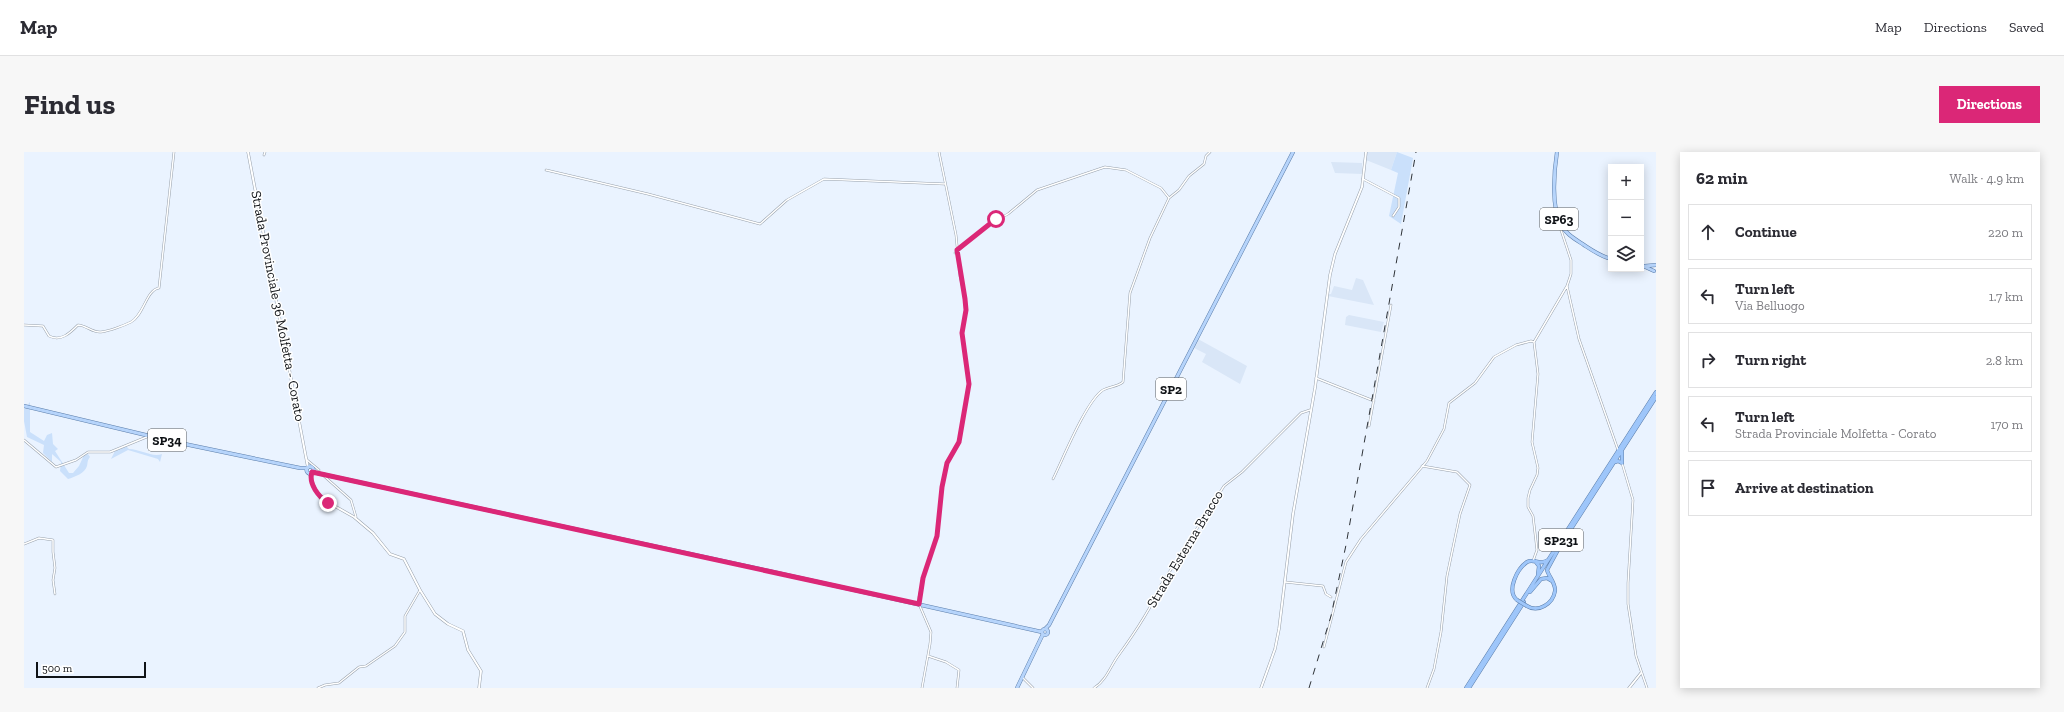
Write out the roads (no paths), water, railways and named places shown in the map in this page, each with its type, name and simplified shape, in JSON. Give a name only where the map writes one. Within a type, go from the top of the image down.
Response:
[{"type":"highway","name":"SP231","points":[[1558,548],[1618,450],[1656,392]]},
{"type":"highway","name":"SP231","points":[[1468,688],[1656,397]]},
{"type":"highway","points":[[1607,473],[1616,462],[1618,461],[1622,463],[1621,456],[1626,444]]},
{"type":"highway","points":[[1558,548],[1547,568],[1555,590],[1546,605],[1537,609],[1527,606],[1517,600],[1512,594],[1512,584],[1525,564],[1534,561],[1546,562],[1558,548]]},
{"type":"highway","points":[[1530,592],[1539,573],[1539,566],[1534,561]]},
{"type":"highway","points":[[1530,592],[1541,579],[1547,578],[1552,581]]},
{"type":"main road","name":"SP2","points":[[1016,688],[1293,152]]},
{"type":"main road","name":"SP63","points":[[1557,152],[1554,179],[1558,218],[1564,231],[1596,253],[1608,257]]},
{"type":"main road","points":[[1644,266],[1656,265],[1655,272],[1644,267]]},
{"type":"main road","name":"SP34","points":[[24,406],[310,470]]},
{"type":"main road","points":[[310,470],[1045,632]]},
{"type":"street","points":[[24,325],[43,326],[49,336],[66,336],[73,332],[78,325],[101,332],[131,322],[141,312],[150,293],[159,288],[174,152]]},
{"type":"street","name":"Strada Provinciale 36 Molfetta - Corato","points":[[248,152],[310,470]]},
{"type":"street","points":[[922,688],[931,632],[919,604],[923,578],[937,536],[942,487],[947,463],[959,442],[969,384],[962,333],[966,310],[965,299],[939,152]]},
{"type":"street","points":[[1053,479],[1089,407],[1103,390],[1118,386],[1123,382],[1130,293],[1150,238],[1169,198],[1179,190],[1189,176],[1204,164],[1206,156],[1210,152]]},
{"type":"street","points":[[1261,688],[1276,641],[1293,514],[1316,378],[1330,275],[1335,254],[1363,179],[1366,152]]},
{"type":"street","points":[[955,253],[992,222],[1008,214],[1038,190],[1105,167],[1126,170],[1161,188],[1169,198]]},
{"type":"street","points":[[546,170],[648,194],[760,224],[787,200],[824,179],[945,184]]},
{"type":"street","points":[[1363,179],[1399,198],[1399,207],[1393,216]]},
{"type":"street","points":[[1534,561],[1537,550],[1533,516],[1528,507],[1528,498],[1538,468],[1532,442],[1538,374],[1534,342],[1567,286],[1571,274],[1571,260],[1564,231]]},
{"type":"street","points":[[1567,286],[1579,339],[1618,450]]},
{"type":"street","points":[[1369,426],[1391,305]]},
{"type":"street","points":[[1324,647],[1346,562],[1360,539],[1422,466],[1435,448],[1444,429],[1449,403],[1453,398],[1470,387],[1494,357],[1516,345],[1534,342]]},
{"type":"street","points":[[1316,378],[1374,401]]},
{"type":"street","name":"Strada Esterna Bracco","points":[[1094,688],[1103,680],[1118,656],[1127,646],[1161,585],[1224,486],[1242,472],[1301,413],[1310,410]]},
{"type":"street","points":[[24,440],[56,466],[60,466],[70,463],[88,452],[110,452],[152,435]]},
{"type":"street","points":[[307,460],[319,471]]},
{"type":"street","points":[[1622,463],[1633,500],[1628,591],[1634,642],[1641,673],[1647,688]]},
{"type":"street","points":[[1422,466],[1457,472],[1470,486],[1460,514],[1447,576],[1441,632],[1434,669],[1427,688]]},
{"type":"street","points":[[310,470],[311,479],[316,492],[324,500],[357,519],[373,534],[390,554],[407,562],[420,590],[437,616],[463,631],[468,650],[481,671],[479,688]]},
{"type":"street","points":[[324,476],[348,497],[352,503],[357,519]]},
{"type":"street","points":[[349,514],[354,511]]},
{"type":"street","points":[[24,544],[39,538],[54,540],[52,552],[55,565],[53,580],[55,594]]},
{"type":"street","points":[[1285,582],[1323,586],[1326,594],[1331,597]]},
{"type":"street","points":[[318,688],[324,685],[339,683],[359,667],[366,666],[395,646],[405,632],[405,616],[420,590]]},
{"type":"street","points":[[927,656],[946,662],[959,670],[957,688]]},
{"type":"street","points":[[1630,688],[1641,673]]},
{"type":"street","points":[[1022,677],[1033,688]]},
{"type":"railway","points":[[1309,688],[1331,616],[1346,545],[1416,152]]}]
